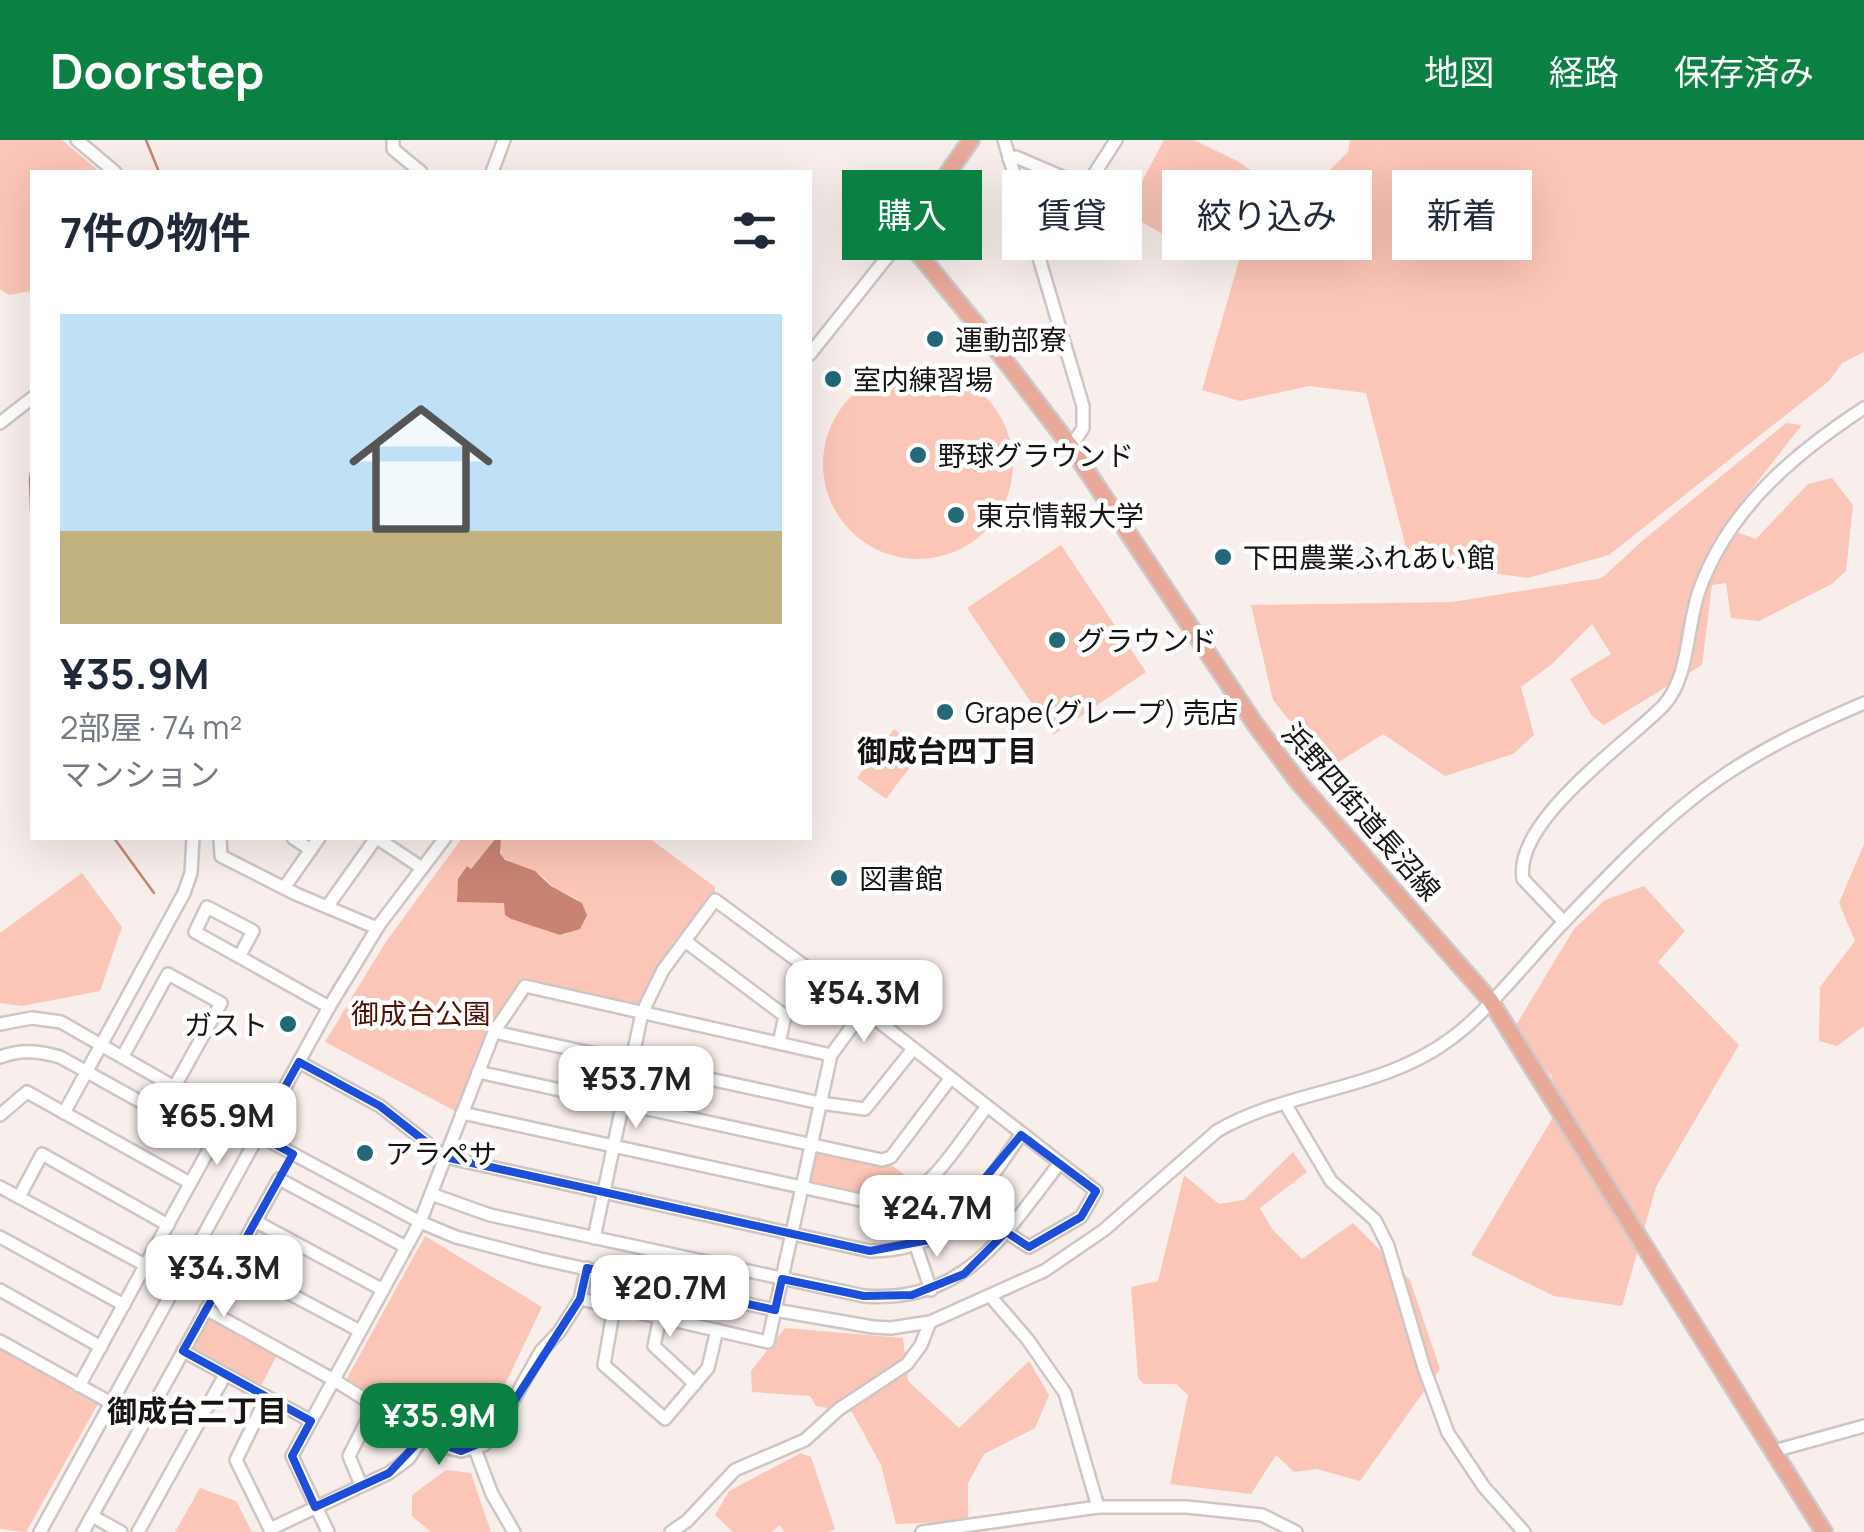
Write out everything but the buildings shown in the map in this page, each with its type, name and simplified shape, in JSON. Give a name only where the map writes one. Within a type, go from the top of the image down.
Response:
[{"type":"main road","points":[[951,170],[972,140]]},
{"type":"main road","name":"浜野四街道長沼線","points":[[924,260],[1071,447],[1254,724],[1490,1000],[1824,1532]]},
{"type":"street","points":[[77,140],[113,170]]},
{"type":"street","points":[[393,140],[393,150],[419,170]]},
{"type":"street","points":[[493,170],[504,140]]},
{"type":"street","points":[[1004,140],[1084,406],[1083,428],[1071,447]]},
{"type":"street","points":[[1008,159],[1016,157],[1086,188],[1116,140]]},
{"type":"street","points":[[812,351],[885,260]]},
{"type":"street","points":[[0,424],[30,399]]},
{"type":"street","points":[[1564,922],[1524,879],[1522,871],[1530,842],[1550,813],[1606,755],[1674,693],[1700,588],[1730,530],[1767,482],[1816,439],[1864,408]]},
{"type":"street","points":[[0,1024],[32,1018],[62,1022],[258,1135],[420,1222],[496,1249],[775,1310],[873,1327],[930,1322],[991,1297],[1070,1256],[1217,1132],[1241,1117],[1418,1061],[1452,1038],[1564,922],[1660,829],[1720,778],[1764,750],[1864,703]]},
{"type":"street","points":[[64,1113],[184,893],[191,873],[193,840]]},
{"type":"street","points":[[220,840],[220,856],[378,928]]},
{"type":"street","points":[[297,840],[311,850]]},
{"type":"street","points":[[284,888],[318,840]]},
{"type":"street","points":[[327,907],[375,840]]},
{"type":"street","points":[[379,840],[422,868]]},
{"type":"street","points":[[40,1532],[329,1007],[378,928],[443,840]]},
{"type":"street","points":[[594,1238],[642,1013],[656,980],[716,900],[1096,1191],[1081,1216],[1029,1247],[1006,1232]]},
{"type":"street","points":[[239,957],[253,931],[207,907],[195,932],[239,957],[329,1007]]},
{"type":"street","points":[[685,941],[786,1016],[779,1043]]},
{"type":"street","points":[[123,1056],[168,974],[222,1003],[175,1086]]},
{"type":"street","points":[[328,1532],[292,1456],[420,1222],[494,1032],[525,986],[831,1054]]},
{"type":"street","points":[[580,1299],[768,1342],[831,1054],[864,1010]]},
{"type":"street","points":[[494,1032],[820,1103],[866,1109],[912,1049]]},
{"type":"street","points":[[0,1057],[39,1051],[88,1071],[213,1142],[80,1386]]},
{"type":"street","points":[[298,1062],[380,1106],[445,1157],[870,1252],[934,1240],[957,1221],[1021,1135]]},
{"type":"street","points":[[478,1072],[887,1160],[950,1080]]},
{"type":"street","points":[[0,1115],[27,1092],[190,1183]]},
{"type":"street","points":[[1286,1105],[1331,1181],[1374,1220],[1388,1246],[1448,1433],[1484,1487],[1524,1532]]},
{"type":"street","points":[[462,1113],[876,1205],[901,1202],[924,1186],[986,1108]]},
{"type":"street","points":[[18,1196],[42,1154],[168,1224]]},
{"type":"street","points":[[431,1194],[490,1215],[886,1298],[932,1290],[964,1274],[987,1254],[1060,1164]]},
{"type":"street","points":[[83,1532],[279,1179],[406,1247]]},
{"type":"street","points":[[0,1186],[145,1266]]},
{"type":"street","points":[[901,1202],[932,1290]]},
{"type":"street","points":[[255,1221],[382,1290]]},
{"type":"street","points":[[0,1236],[124,1305]]},
{"type":"street","points":[[232,1263],[360,1331]]},
{"type":"street","points":[[206,1309],[334,1380],[424,1436],[451,1450],[475,1449],[495,1433],[540,1351],[559,1332],[580,1299],[588,1268]]},
{"type":"street","points":[[0,1290],[101,1347]]},
{"type":"street","points":[[991,1297],[1028,1340],[1065,1393],[1098,1507]]},
{"type":"street","points":[[614,1306],[604,1365],[665,1419],[708,1368],[717,1330]]},
{"type":"street","points":[[660,1317],[654,1346],[695,1384]]},
{"type":"street","points":[[671,1532],[687,1521],[734,1470],[806,1440],[839,1408],[907,1364],[921,1345],[930,1322]]},
{"type":"street","points":[[0,1341],[111,1404]]},
{"type":"street","points":[[183,1351],[310,1421]]},
{"type":"street","points":[[138,1532],[225,1374]]},
{"type":"street","points":[[267,1397],[236,1456],[270,1528],[400,1466],[424,1436]]},
{"type":"street","points":[[361,1485],[349,1456],[375,1405]]},
{"type":"street","points":[[1774,1451],[1864,1426]]},
{"type":"street","points":[[475,1449],[492,1494],[514,1532]]},
{"type":"street","points":[[922,1532],[1098,1507],[1188,1507],[1262,1516],[1296,1532]]},
{"type":"street","points":[[92,1516],[122,1532]]},
{"type":"highlighted area","points":[[299,1062],[380,1106],[445,1157],[870,1251],[934,1239],[1021,1135],[1096,1191],[1081,1217],[1029,1247],[1006,1232],[964,1274],[912,1295],[864,1296],[782,1279],[775,1310],[587,1268],[580,1299],[490,1439],[461,1451],[423,1437],[389,1473],[315,1507],[292,1456],[311,1421],[183,1351],[293,1154],[258,1135]]},
{"type":"green space","points":[[0,140],[62,140],[98,170],[30,170],[30,291],[9,295],[0,289]]},
{"type":"green space","points":[[1164,140],[1194,140],[1250,170],[1162,170],[1162,233],[1142,222],[1142,181]]},
{"type":"green space","points":[[1350,140],[1864,140],[1864,352],[1842,363],[1830,380],[1609,555],[1528,578],[1435,565],[1406,548],[1366,393],[1309,386],[1240,401],[1202,390],[1239,260],[1372,260],[1372,170],[1330,170],[1348,152]]},
{"type":"green space","name":"野球グラウンド","points":[[918,369],[954,376],[985,397],[1006,428],[1013,464],[1006,500],[985,531],[954,552],[918,559],[882,552],[851,531],[830,500],[823,464],[830,428],[851,397],[882,376]]},
{"type":"green space","points":[[1786,423],[1802,425],[1739,505],[1737,532],[1756,539],[1808,484],[1832,478],[1853,505],[1846,571],[1832,584],[1759,621],[1731,618],[1726,583],[1712,585],[1702,665],[1604,725],[1592,716],[1570,679],[1611,654],[1592,624],[1551,665],[1521,687],[1534,735],[1513,754],[1445,776],[1383,734],[1328,769],[1273,700],[1251,605],[1452,602],[1602,578]]},
{"type":"green space","name":"グラウンド","points":[[1061,545],[1146,672],[1053,735],[967,608]]},
{"type":"green space","points":[[894,729],[923,750],[886,799],[857,778]]},
{"type":"green space","name":"御成台公園","points":[[461,840],[494,840],[471,869],[505,903],[511,919],[560,935],[567,934],[584,906],[540,875],[505,859],[501,840],[652,840],[715,887],[715,896],[636,1007],[525,982],[489,1027],[457,1112],[325,1042],[385,943]]},
{"type":"green space","points":[[1864,844],[1864,1026],[1837,1046],[1819,1041],[1820,987],[1855,941],[1839,903]]},
{"type":"green space","points":[[82,873],[122,927],[100,991],[22,1006],[0,1003],[0,933]]},
{"type":"green space","points":[[1644,886],[1685,931],[1658,962],[1739,1045],[1656,1187],[1622,1306],[1554,1296],[1471,1255],[1562,1102],[1551,1076],[1513,1030],[1574,929],[1605,900]]},
{"type":"green space","points":[[815,1151],[890,1164],[920,1186],[889,1203],[809,1183]]},
{"type":"green space","points":[[1293,1152],[1307,1172],[1260,1208],[1272,1229],[1302,1259],[1353,1223],[1410,1280],[1440,1369],[1360,1481],[1317,1469],[1294,1472],[1276,1455],[1251,1494],[1170,1484],[1188,1395],[1176,1384],[1144,1384],[1138,1378],[1131,1287],[1158,1281],[1184,1175],[1219,1204],[1244,1200]]},
{"type":"green space","points":[[425,1236],[542,1307],[478,1441],[454,1443],[346,1380]]},
{"type":"green space","points":[[211,1317],[278,1353],[260,1388],[193,1353],[192,1345],[206,1318]]},
{"type":"green space","points":[[785,1328],[903,1338],[908,1381],[959,1428],[1029,1361],[1049,1395],[1035,1428],[984,1454],[968,1483],[968,1521],[896,1524],[881,1465],[852,1412],[816,1406],[810,1396],[752,1392],[751,1371]]},
{"type":"green space","points":[[0,1347],[99,1402],[26,1532],[0,1529]]},
{"type":"green space","points":[[801,1453],[811,1457],[835,1529],[784,1532],[780,1525],[772,1532],[733,1532],[715,1515],[729,1491]]},
{"type":"green space","points":[[446,1470],[471,1473],[491,1532],[431,1532],[412,1516],[412,1495]]},
{"type":"green space","points":[[200,1488],[236,1501],[252,1532],[175,1532]]},
{"type":"shaded area","points":[[494,840],[501,840],[500,853],[505,860],[535,871],[551,886],[582,903],[587,915],[580,929],[560,935],[511,919],[505,915],[504,903],[457,902],[458,879],[467,866],[471,869]]},
{"type":"waterway","points":[[146,140],[158,170]]},
{"type":"waterway","points":[[115,840],[154,893]]},
{"type":"place","name":"運動部寮","points":[[935,339]]},
{"type":"place","name":"室内練習場","points":[[833,379]]},
{"type":"place","name":"野球グラウンド","points":[[918,455]]},
{"type":"place","name":"東京情報大学","points":[[956,515]]},
{"type":"place","name":"下田農業ふれあい館","points":[[1223,557]]},
{"type":"place","name":"グラウンド","points":[[1057,640]]},
{"type":"place","name":"Grape(グレープ) 売店","points":[[945,712]]},
{"type":"place","name":"図書館","points":[[839,878]]},
{"type":"place","name":"ガスト","points":[[288,1024]]},
{"type":"place","name":"アラペサ","points":[[365,1153]]},
{"type":"district","name":"御成台四丁目","points":[[947,750]]},
{"type":"district","name":"御成台二丁目","points":[[197,1410]]}]
